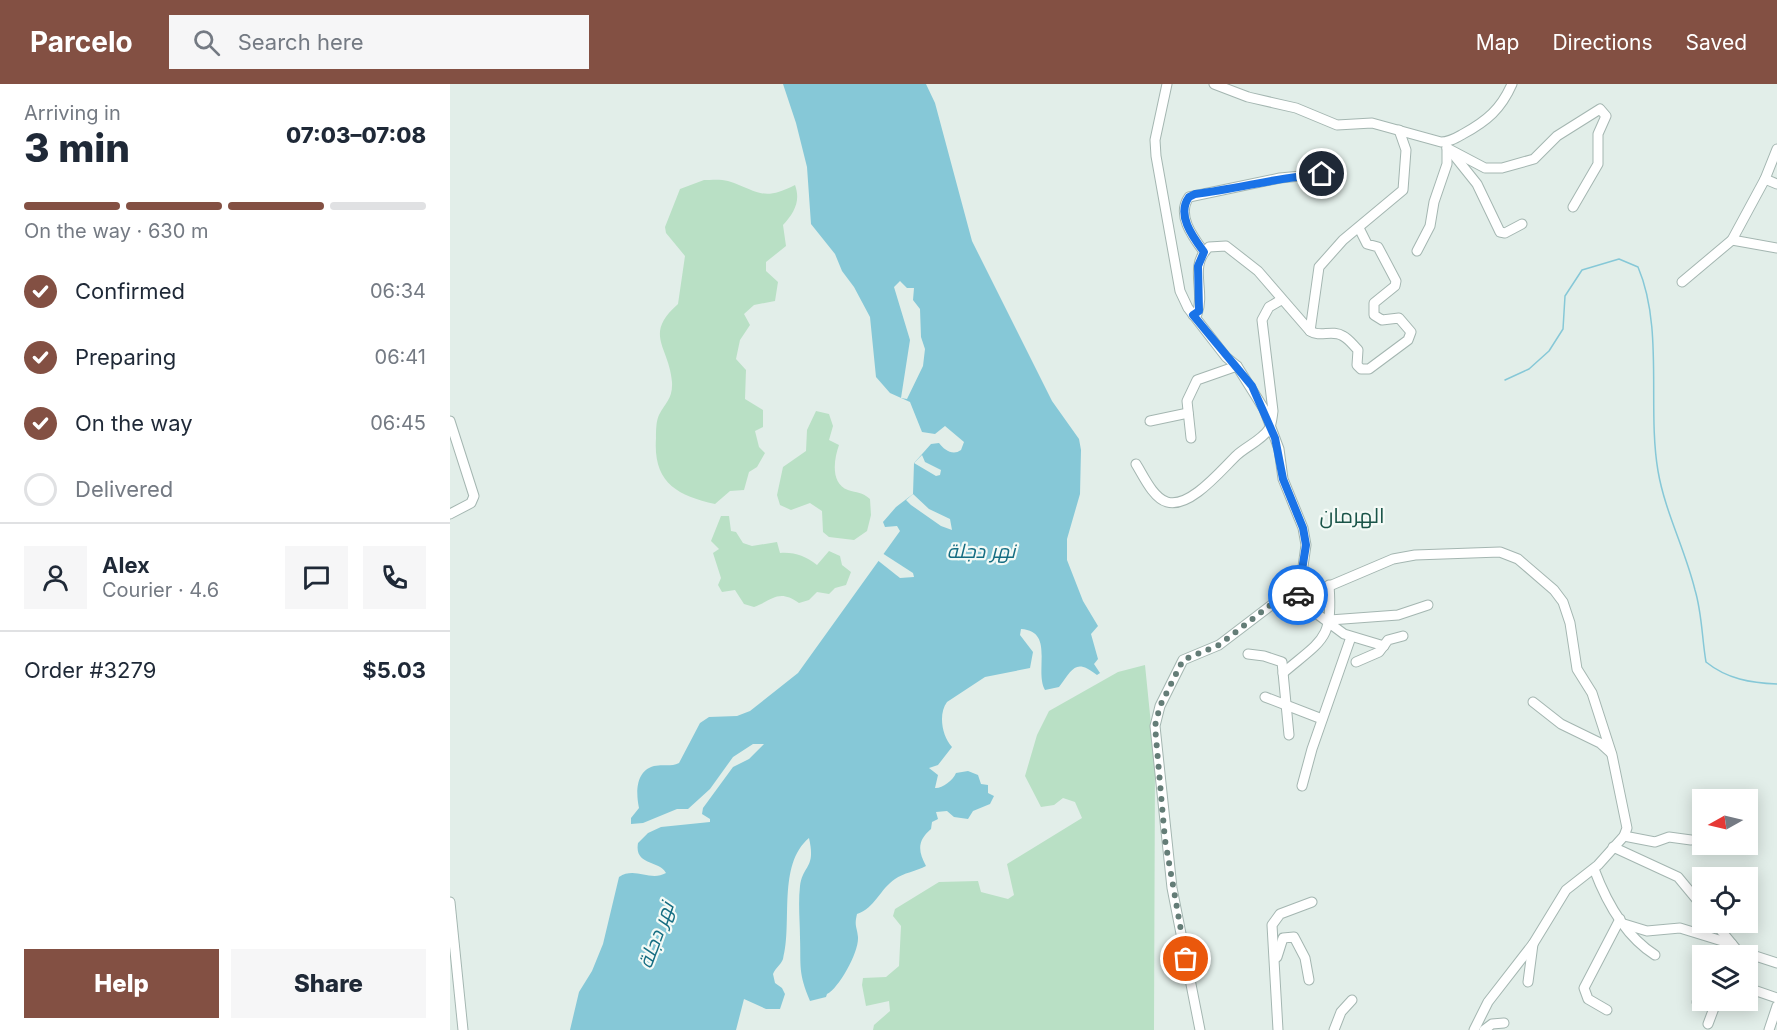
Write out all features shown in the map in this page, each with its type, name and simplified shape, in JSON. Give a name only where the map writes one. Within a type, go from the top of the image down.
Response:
[{"type":"street","points":[[1167,84],[1155,140],[1156,156],[1180,291],[1193,315],[1226,357],[1237,366],[1258,397],[1279,449],[1283,479],[1303,528],[1306,545],[1296,596]]},
{"type":"street","points":[[1214,84],[1248,97],[1296,108],[1337,125],[1372,123],[1399,130],[1448,147],[1485,168],[1502,168],[1534,159],[1557,136],[1600,109],[1606,116],[1598,134],[1599,160],[1573,207]]},
{"type":"street","points":[[1448,147],[1491,117],[1501,106],[1512,84]]},
{"type":"street","points":[[1310,332],[1319,267],[1336,246],[1399,195],[1405,186],[1406,150],[1399,130]]},
{"type":"street","points":[[1448,147],[1477,184],[1500,231],[1505,233],[1522,224]]},
{"type":"street","points":[[1417,251],[1430,226],[1434,202],[1447,164],[1448,147]]},
{"type":"street","points":[[1682,282],[1732,240],[1765,179],[1777,149]]},
{"type":"street","points":[[1204,252],[1186,222],[1184,208],[1189,197],[1280,178],[1322,174]]},
{"type":"street","points":[[1765,179],[1777,184]]},
{"type":"street","points":[[1193,315],[1199,311],[1198,266],[1204,252],[1216,245],[1234,250],[1258,271],[1310,332],[1317,335],[1335,333],[1344,336],[1358,350],[1356,363],[1364,370],[1369,369],[1410,338],[1411,332],[1402,319],[1382,320],[1374,315],[1374,303],[1395,286],[1396,281],[1378,247],[1367,244],[1359,228]]},
{"type":"street","points":[[1732,240],[1777,247]]},
{"type":"street","points":[[1136,464],[1157,496],[1170,503],[1177,503],[1203,489],[1270,427],[1273,411],[1262,325],[1264,314],[1281,300]]},
{"type":"street","points":[[1191,438],[1187,402],[1197,380],[1237,366]]},
{"type":"street","points":[[1150,421],[1188,413]]},
{"type":"street","points":[[450,421],[474,495],[471,503],[450,514]]},
{"type":"street","points":[[1200,1030],[1172,888],[1155,717],[1183,660],[1219,645],[1273,603],[1313,593],[1392,559],[1487,550],[1512,556],[1554,590],[1563,602],[1571,630],[1575,663],[1592,693],[1612,754],[1627,818],[1624,836],[1594,869],[1566,890],[1533,944],[1488,1002],[1474,1030]]},
{"type":"street","points":[[1283,673],[1317,644],[1330,622],[1329,585]]},
{"type":"street","points":[[1296,596],[1351,637],[1384,646]]},
{"type":"street","points":[[1330,622],[1359,616],[1398,615],[1428,605]]},
{"type":"street","points":[[1356,662],[1379,652],[1388,640],[1402,636]]},
{"type":"street","points":[[1302,786],[1322,719],[1351,637]]},
{"type":"street","points":[[1248,654],[1281,661],[1289,735]]},
{"type":"street","points":[[1265,697],[1322,719]]},
{"type":"street","points":[[1533,702],[1561,724],[1600,743],[1612,754]]},
{"type":"street","points":[[1624,836],[1655,842],[1669,837],[1691,840]]},
{"type":"street","points":[[1613,847],[1678,877],[1692,894]]},
{"type":"street","points":[[1594,869],[1624,925],[1643,946],[1655,955]]},
{"type":"street","points":[[450,902],[463,1030]]},
{"type":"street","points":[[1278,1030],[1272,929],[1274,921],[1284,912],[1312,902]]},
{"type":"street","points":[[1624,925],[1650,931],[1680,928],[1732,944]]},
{"type":"street","points":[[1607,1010],[1588,999],[1584,988],[1609,940],[1624,925]]},
{"type":"street","points":[[1609,940],[1624,925]]},
{"type":"street","points":[[1643,946],[1650,931]]},
{"type":"street","points":[[1723,933],[1732,944]]},
{"type":"street","points":[[1275,962],[1283,938],[1294,937],[1305,958],[1309,980]]},
{"type":"street","points":[[1528,982],[1533,944]]},
{"type":"street","points":[[1758,959],[1777,963]]},
{"type":"street","points":[[1758,991],[1777,998]]},
{"type":"street","points":[[1334,1030],[1341,1012],[1352,1000]]},
{"type":"street","points":[[1769,1030],[1777,1006]]},
{"type":"street","points":[[1708,1024],[1713,1011]]},
{"type":"street","points":[[1484,1030],[1492,1024],[1504,1023]]},
{"type":"green space","points":[[704,180],[725,180],[767,194],[795,185],[797,191],[797,202],[783,225],[786,246],[766,262],[766,271],[778,282],[775,301],[754,305],[744,314],[750,325],[740,340],[736,359],[746,370],[745,399],[763,410],[763,427],[755,431],[759,447],[765,453],[757,467],[749,472],[744,490],[730,491],[715,504],[678,491],[663,476],[658,466],[656,453],[657,420],[670,397],[672,388],[670,370],[660,333],[662,324],[678,304],[685,256],[666,233],[665,227],[680,189]]},
{"type":"green space","points":[[816,411],[829,414],[833,426],[829,440],[839,445],[835,464],[838,482],[842,487],[870,499],[871,515],[867,531],[854,540],[829,537],[823,532],[822,511],[810,503],[791,510],[780,505],[777,495],[783,467],[806,451],[807,430]]},
{"type":"green space","points":[[721,516],[729,516],[731,531],[736,532],[743,543],[752,546],[777,542],[780,553],[800,555],[817,565],[829,551],[840,556],[842,565],[851,572],[846,585],[835,588],[829,594],[817,592],[809,600],[799,603],[781,596],[754,607],[744,604],[735,590],[722,592],[718,585],[721,578],[713,553],[719,549],[711,541]]},
{"type":"green space","points":[[1145,665],[1155,764],[1154,1030],[873,1030],[874,1025],[890,1011],[889,1001],[866,1006],[863,978],[886,977],[899,966],[901,926],[893,916],[895,909],[939,882],[978,881],[981,892],[1008,899],[1014,895],[1007,864],[1082,818],[1075,802],[1063,798],[1054,805],[1041,807],[1025,776],[1037,735],[1049,711],[1118,672]]},
{"type":"water","name":"نهر دجلة","points":[[783,84],[926,84],[935,103],[972,241],[1052,401],[1079,439],[1080,494],[1067,539],[1067,560],[1083,601],[1098,626],[1091,634],[1098,659],[1094,664],[1100,673],[1097,675],[1084,667],[1075,668],[1059,687],[1045,690],[1041,673],[1041,644],[1038,637],[1031,631],[1021,629],[1020,635],[1033,652],[1030,668],[985,677],[947,702],[944,707],[942,725],[952,747],[938,765],[929,768],[938,775],[935,788],[947,784],[956,773],[968,771],[978,775],[981,784],[988,785],[988,793],[994,796],[990,804],[973,811],[968,819],[954,817],[947,811],[936,812],[938,819],[932,822],[931,829],[926,833],[920,846],[921,856],[926,866],[895,879],[873,903],[857,914],[858,937],[852,960],[837,985],[826,997],[810,1001],[801,970],[799,893],[810,861],[809,838],[799,849],[789,879],[786,945],[783,959],[773,974],[775,983],[782,988],[785,994],[780,1009],[766,1009],[744,999],[736,1030],[570,1030],[579,992],[592,971],[603,944],[619,877],[631,873],[654,876],[666,873],[640,856],[638,843],[648,833],[661,827],[710,822],[710,819],[702,814],[703,808],[733,767],[749,759],[764,744],[753,744],[733,757],[710,789],[688,809],[677,809],[643,823],[631,824],[631,818],[639,808],[637,790],[643,773],[654,766],[679,763],[700,723],[709,717],[737,716],[750,711],[798,673],[900,531],[897,526],[885,527],[883,522],[896,507],[913,494],[914,463],[931,444],[939,443],[946,450],[958,452],[964,442],[945,426],[935,434],[922,432],[910,402],[890,393],[876,377],[870,317],[854,287],[842,271],[835,254],[811,224],[807,167]]},
{"type":"pier","points":[[900,281],[907,288],[914,288],[913,300],[920,309],[921,337],[925,349],[923,366],[907,399],[901,398],[910,340],[894,287]]},
{"type":"pier","points":[[922,455],[925,462],[941,470],[940,475],[936,476],[914,463]]},
{"type":"pier","points":[[913,494],[929,509],[950,519],[952,530],[941,526],[911,505],[906,500]]},
{"type":"pier","points":[[882,553],[913,573],[914,577],[900,578],[876,559]]},
{"type":"waterway","points":[[1505,380],[1529,369],[1549,351],[1563,329],[1565,296],[1582,270],[1619,259],[1638,267],[1651,316],[1655,446],[1658,471],[1665,501],[1691,575],[1701,617],[1706,662],[1740,679],[1777,684]]},
{"type":"way so far","points":[[1186,959],[1165,840],[1155,717],[1183,660],[1219,645],[1273,603],[1298,595]]},
{"type":"district","name":"الهرمان","points":[[1352,515]]},
{"type":"route","points":[[1298,595],[1306,545],[1303,528],[1293,509],[1283,479],[1279,449],[1258,397],[1237,366],[1226,357],[1193,315],[1199,311],[1198,266],[1204,252],[1188,229],[1184,208],[1185,202],[1195,194],[1240,188],[1280,178],[1322,174]]}]
